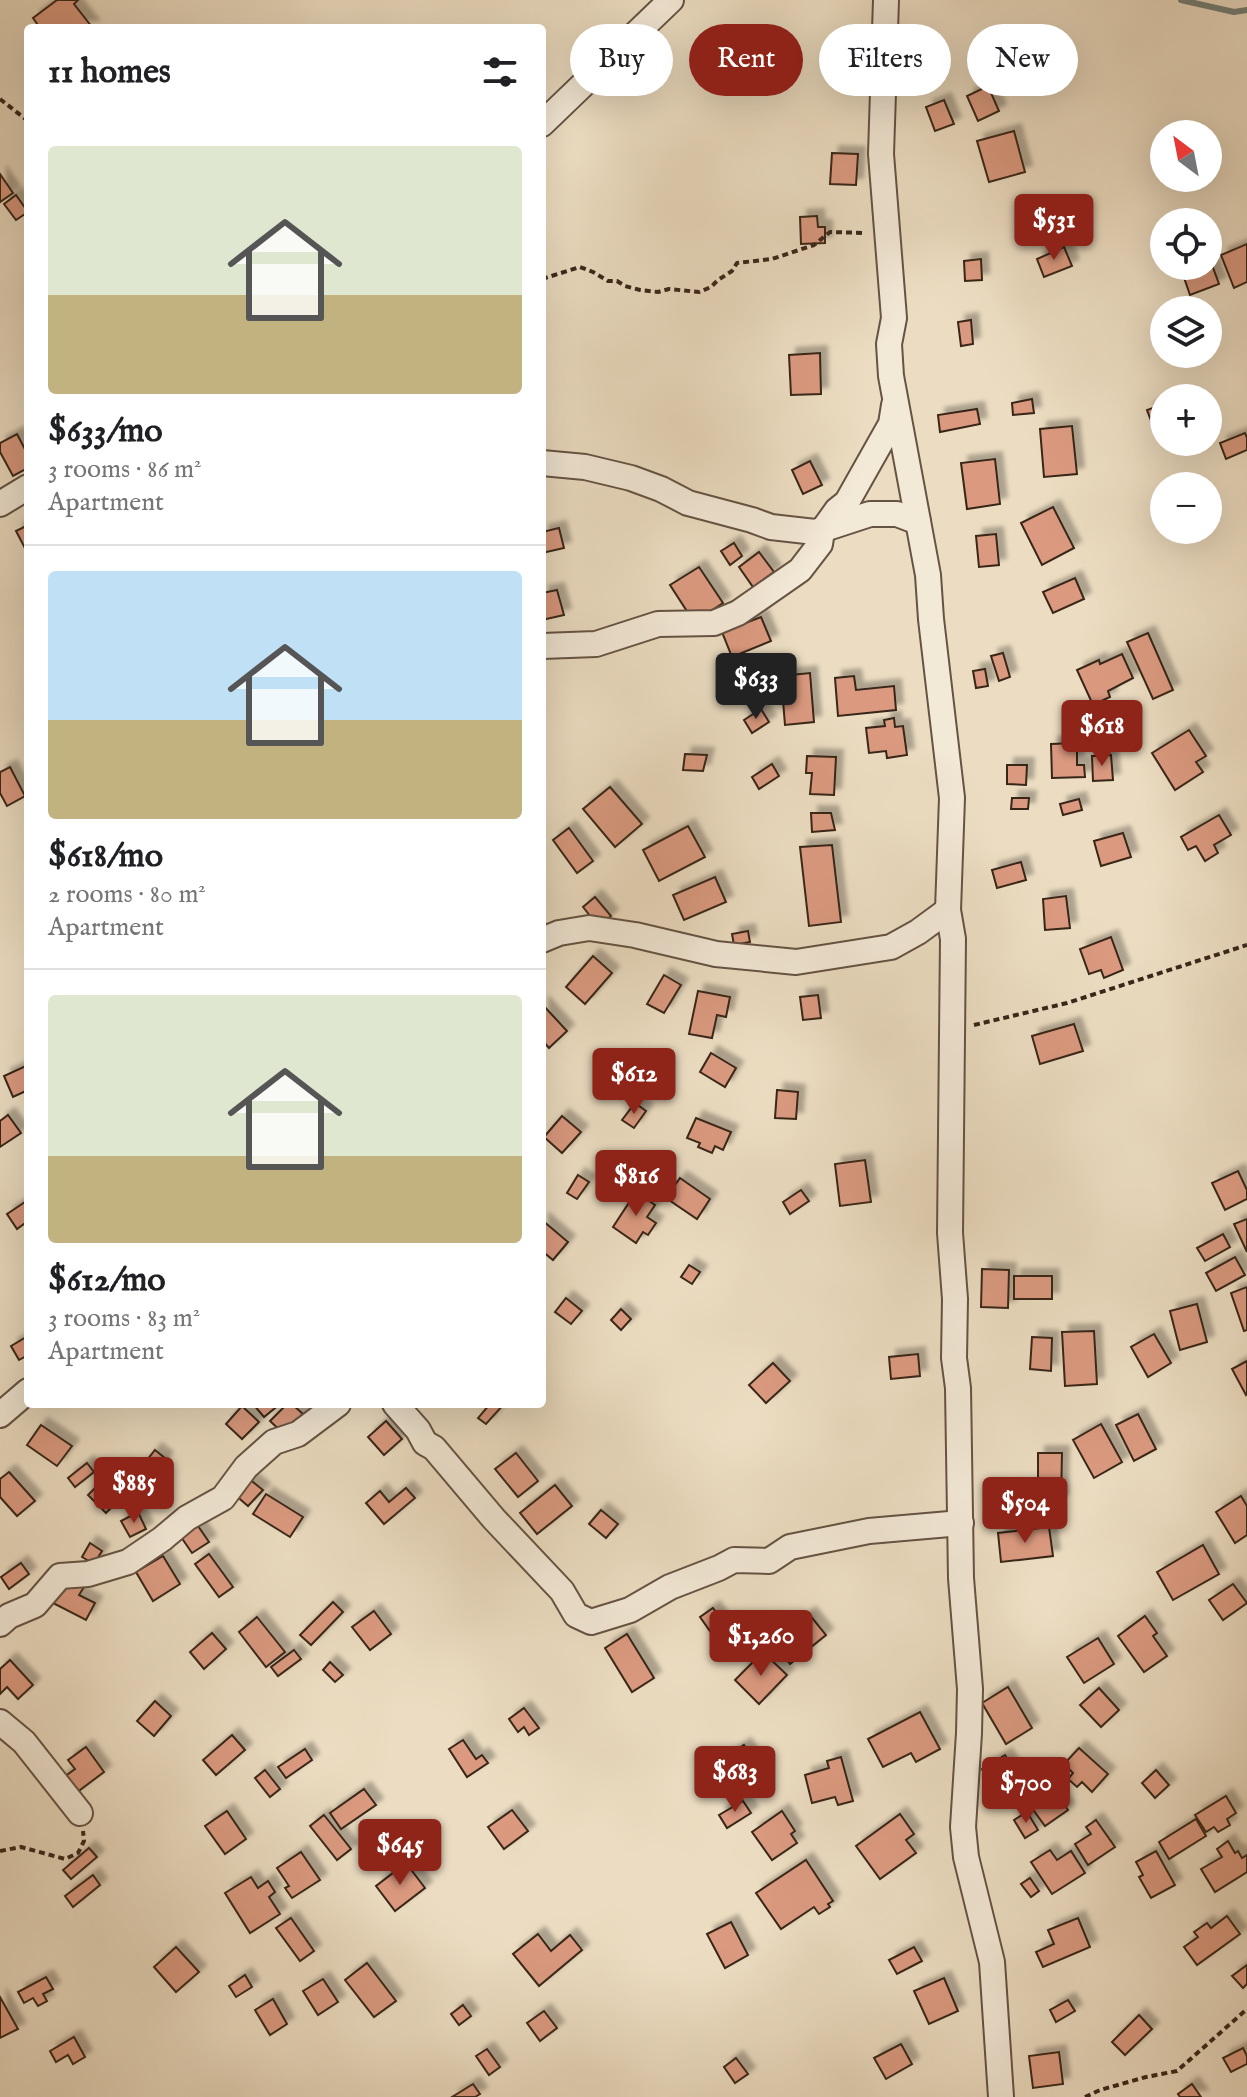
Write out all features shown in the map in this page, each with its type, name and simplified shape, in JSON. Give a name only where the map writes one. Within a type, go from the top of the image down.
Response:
[{"type":"street","points":[[546,120],[671,0]]},
{"type":"street","points":[[886,0],[881,154],[894,318],[889,344],[895,398],[928,575],[952,798],[948,910],[953,939],[950,1233],[955,1299],[954,1358],[958,1388],[961,1578],[970,1689],[963,1827],[966,1857],[992,1962],[1001,2097]]},
{"type":"street","points":[[546,646],[596,644],[658,624],[714,623],[738,613],[800,570],[820,544],[822,531],[847,502],[880,445],[891,424],[895,398]]},
{"type":"street","points":[[546,463],[585,467],[631,478],[688,503],[771,527],[815,532],[870,514],[897,514],[918,522]]},
{"type":"street","points":[[0,504],[24,489]]},
{"type":"street","points":[[546,938],[589,928],[716,954],[796,962],[891,947],[948,910]]},
{"type":"street","points":[[0,1415],[24,1394]]},
{"type":"street","points":[[0,1624],[9,1616],[35,1605],[60,1576],[88,1574],[128,1562],[187,1518],[223,1498],[246,1467],[274,1442],[298,1434],[333,1408]]},
{"type":"street","points":[[399,1408],[425,1443],[434,1448],[494,1519],[562,1591],[576,1615],[591,1622],[630,1610],[670,1587],[734,1560],[769,1561],[790,1547],[869,1531],[961,1523]]},
{"type":"street","points":[[0,1722],[24,1742],[80,1813]]},
{"type":"path","points":[[0,99],[24,118]]},
{"type":"path","points":[[546,278],[580,267],[608,281],[617,281],[640,290],[699,292],[732,271],[737,263],[772,259],[814,245],[830,232],[864,233],[887,226]]},
{"type":"path","points":[[952,1031],[1067,1003],[1247,945]]},
{"type":"path","points":[[0,1851],[21,1847],[65,1859],[78,1853],[84,1841],[80,1813]]},
{"type":"path","points":[[1085,2097],[1100,2090],[1177,2071],[1247,2009]]},
{"type":"building","points":[[57,0],[78,0],[74,4],[90,24],[37,24],[33,18]]},
{"type":"building","points":[[967,96],[992,96],[999,111],[978,121]]},
{"type":"building","points":[[944,100],[954,124],[935,131],[926,107]]},
{"type":"building","points":[[1014,131],[1025,172],[989,182],[977,141]]},
{"type":"building","points":[[832,153],[858,154],[856,185],[830,184]]},
{"type":"building","points":[[0,174],[13,193],[0,202]]},
{"type":"building","points":[[16,195],[24,206],[24,215],[16,220],[4,204]]},
{"type":"building","points":[[817,216],[818,227],[825,227],[825,243],[801,244],[800,217]]},
{"type":"building","points":[[1247,244],[1247,282],[1234,288],[1222,255]]},
{"type":"building","points":[[1064,247],[1072,266],[1044,277],[1037,259]]},
{"type":"building","points":[[981,259],[982,280],[965,281],[964,261]]},
{"type":"building","points":[[1185,280],[1218,280],[1219,284],[1190,295]]},
{"type":"building","points":[[971,320],[973,344],[961,346],[958,322]]},
{"type":"building","points":[[820,353],[821,394],[791,395],[789,355]]},
{"type":"building","points":[[1032,399],[1034,413],[1013,415],[1012,403]]},
{"type":"building","points":[[977,409],[980,424],[940,432],[938,415]]},
{"type":"building","points":[[1072,426],[1077,474],[1044,477],[1040,429]]},
{"type":"building","points":[[1245,433],[1247,450],[1226,459],[1222,442]]},
{"type":"building","points":[[17,434],[24,447],[24,470],[13,476],[0,452],[0,443]]},
{"type":"building","points":[[995,459],[1000,504],[967,509],[961,463]]},
{"type":"building","points":[[810,461],[822,485],[803,494],[792,470]]},
{"type":"building","points":[[1053,507],[1074,548],[1042,565],[1021,523]]},
{"type":"building","points":[[24,527],[24,546],[16,531]]},
{"type":"building","points":[[559,528],[564,548],[546,552],[546,531]]},
{"type":"building","points":[[996,534],[999,565],[979,567],[976,536]]},
{"type":"building","points":[[734,543],[742,556],[730,565],[721,551]]},
{"type":"building","points":[[759,552],[774,572],[753,587],[739,567]]},
{"type":"building","points":[[699,567],[723,603],[694,622],[670,585]]},
{"type":"building","points":[[1075,578],[1084,599],[1053,613],[1043,592]]},
{"type":"building","points":[[557,590],[564,615],[546,619],[546,592]]},
{"type":"building","points":[[761,617],[771,641],[732,657],[722,632]]},
{"type":"building","points":[[1148,633],[1173,690],[1153,699],[1127,642]]},
{"type":"building","points":[[1003,653],[1010,677],[999,681],[991,656]]},
{"type":"building","points":[[1122,654],[1133,678],[1108,691],[1110,697],[1093,705],[1077,670]]},
{"type":"building","points":[[985,669],[988,686],[976,688],[973,671]]},
{"type":"building","points":[[810,673],[814,722],[785,725],[781,676]]},
{"type":"building","points":[[854,676],[856,690],[894,686],[896,710],[838,716],[835,678]]},
{"type":"building","points":[[761,709],[769,722],[752,733],[744,720]]},
{"type":"building","points":[[894,718],[895,727],[903,726],[907,755],[887,758],[886,751],[869,753],[866,728],[885,726],[884,720]]},
{"type":"building","points":[[1189,730],[1206,756],[1196,762],[1203,772],[1175,790],[1152,753]]},
{"type":"building","points":[[1077,743],[1077,765],[1084,765],[1085,777],[1052,778],[1051,744]]},
{"type":"building","points":[[685,754],[707,755],[703,771],[683,770]]},
{"type":"building","points":[[1111,755],[1113,780],[1093,781],[1092,756]]},
{"type":"building","points":[[807,756],[836,757],[834,795],[810,794],[812,773],[806,773]]},
{"type":"building","points":[[772,764],[779,776],[759,789],[752,777]]},
{"type":"building","points":[[1007,765],[1027,765],[1026,785],[1007,784]]},
{"type":"building","points":[[10,767],[24,794],[7,806],[0,793],[0,772]]},
{"type":"building","points":[[610,787],[642,824],[615,847],[583,809]]},
{"type":"building","points":[[1012,798],[1029,798],[1028,809],[1011,809]]},
{"type":"building","points":[[1079,799],[1082,810],[1063,815],[1060,804]]},
{"type":"building","points":[[811,813],[831,813],[835,830],[812,832]]},
{"type":"building","points":[[1219,815],[1231,835],[1214,845],[1218,853],[1205,861],[1196,846],[1188,850],[1181,837]]},
{"type":"building","points":[[688,826],[705,857],[659,881],[643,850]]},
{"type":"building","points":[[569,828],[593,861],[577,873],[553,840]]},
{"type":"building","points":[[1123,833],[1131,857],[1101,866],[1094,841]]},
{"type":"building","points":[[832,845],[841,922],[809,926],[800,847]]},
{"type":"building","points":[[1021,862],[1026,880],[997,888],[992,870]]},
{"type":"building","points":[[715,877],[726,902],[684,920],[673,895]]},
{"type":"building","points":[[1066,896],[1070,928],[1045,930],[1043,899]]},
{"type":"building","points":[[595,897],[611,916],[599,927],[583,907]]},
{"type":"building","points":[[748,931],[750,942],[734,945],[732,934]]},
{"type":"building","points":[[1111,937],[1123,970],[1104,978],[1101,970],[1089,974],[1080,949]]},
{"type":"building","points":[[593,956],[612,973],[585,1004],[566,987]]},
{"type":"building","points":[[664,975],[681,985],[664,1013],[647,1004]]},
{"type":"building","points":[[698,991],[730,997],[726,1017],[717,1015],[712,1038],[689,1034]]},
{"type":"building","points":[[818,995],[821,1018],[803,1020],[800,997]]},
{"type":"building","points":[[546,1008],[567,1031],[549,1048],[546,1045]]},
{"type":"building","points":[[1074,1024],[1083,1051],[1040,1064],[1032,1036]]},
{"type":"building","points":[[711,1053],[736,1068],[725,1087],[700,1072]]},
{"type":"building","points":[[24,1067],[24,1092],[13,1097],[4,1076]]},
{"type":"building","points":[[610,1079],[626,1090],[620,1099],[605,1089]]},
{"type":"building","points":[[777,1090],[798,1092],[796,1119],[775,1118]]},
{"type":"building","points":[[635,1103],[646,1111],[634,1128],[622,1120]]},
{"type":"building","points":[[8,1115],[21,1133],[0,1147],[0,1121]]},
{"type":"building","points":[[562,1116],[581,1132],[562,1153],[546,1139]]},
{"type":"building","points":[[696,1118],[731,1132],[723,1150],[715,1146],[712,1153],[698,1147],[700,1143],[687,1138]]},
{"type":"building","points":[[865,1160],[871,1202],[840,1206],[835,1164]]},
{"type":"building","points":[[1238,1171],[1247,1190],[1247,1199],[1225,1210],[1212,1183]]},
{"type":"building","points":[[578,1175],[589,1182],[577,1199],[567,1193]]},
{"type":"building","points":[[680,1178],[710,1199],[697,1219],[666,1198]]},
{"type":"building","points":[[801,1190],[809,1201],[790,1214],[783,1202]]},
{"type":"building","points":[[636,1192],[655,1205],[647,1217],[656,1223],[648,1235],[643,1232],[636,1243],[613,1227]]},
{"type":"building","points":[[24,1203],[24,1224],[17,1229],[7,1214]]},
{"type":"building","points":[[1247,1219],[1247,1252],[1234,1224]]},
{"type":"building","points":[[546,1223],[568,1242],[553,1260],[546,1254]]},
{"type":"building","points":[[1223,1234],[1230,1247],[1205,1261],[1197,1248]]},
{"type":"building","points":[[1235,1257],[1245,1275],[1216,1291],[1206,1273]]},
{"type":"building","points":[[689,1265],[700,1272],[692,1284],[681,1277]]},
{"type":"building","points":[[982,1269],[1009,1270],[1008,1308],[981,1307]]},
{"type":"building","points":[[1014,1276],[1052,1276],[1052,1299],[1014,1299]]},
{"type":"building","points":[[1247,1287],[1247,1330],[1244,1331],[1231,1293]]},
{"type":"building","points":[[566,1298],[582,1311],[571,1324],[555,1312]]},
{"type":"building","points":[[1197,1304],[1207,1342],[1180,1350],[1170,1311]]},
{"type":"building","points":[[621,1309],[631,1319],[621,1330],[611,1320]]},
{"type":"building","points":[[1094,1331],[1097,1384],[1065,1386],[1062,1332]]},
{"type":"building","points":[[1154,1334],[1171,1363],[1148,1377],[1131,1347]]},
{"type":"building","points":[[1032,1337],[1052,1338],[1051,1371],[1030,1369]]},
{"type":"building","points":[[24,1338],[24,1357],[19,1360],[11,1346]]},
{"type":"building","points":[[918,1354],[920,1376],[891,1379],[889,1357]]},
{"type":"building","points":[[1247,1361],[1247,1394],[1246,1395],[1232,1369]]},
{"type":"building","points":[[773,1363],[790,1381],[766,1403],[749,1385]]},
{"type":"building","points":[[240,1408],[259,1422],[242,1439],[226,1424]]},
{"type":"building","points":[[256,1408],[275,1408],[264,1417]]},
{"type":"building","points":[[283,1408],[296,1408],[304,1415],[285,1435],[270,1421]]},
{"type":"building","points":[[487,1408],[500,1408],[486,1424],[478,1418]]},
{"type":"building","points":[[1138,1414],[1156,1449],[1134,1461],[1116,1425]]},
{"type":"building","points":[[386,1421],[402,1439],[384,1455],[368,1437]]},
{"type":"building","points":[[1101,1424],[1122,1462],[1094,1478],[1073,1440]]},
{"type":"building","points":[[41,1425],[72,1446],[57,1466],[27,1445]]},
{"type":"building","points":[[155,1450],[166,1459],[154,1474],[143,1465]]},
{"type":"building","points":[[516,1453],[538,1481],[518,1497],[495,1469]]},
{"type":"building","points":[[1038,1453],[1062,1453],[1061,1501],[1038,1501]]},
{"type":"building","points":[[87,1463],[94,1472],[75,1487],[68,1478]]},
{"type":"building","points":[[9,1472],[35,1501],[17,1516],[0,1497],[0,1479]]},
{"type":"building","points":[[248,1478],[263,1490],[248,1506],[234,1494]]},
{"type":"building","points":[[103,1480],[121,1498],[106,1513],[88,1495]]},
{"type":"building","points":[[555,1485],[572,1506],[537,1534],[520,1513]]},
{"type":"building","points":[[406,1488],[415,1498],[384,1524],[366,1503],[380,1491],[389,1502]]},
{"type":"building","points":[[266,1494],[303,1517],[290,1537],[253,1514]]},
{"type":"building","points":[[1241,1496],[1247,1506],[1247,1535],[1235,1543],[1216,1512]]},
{"type":"building","points":[[601,1510],[618,1524],[606,1538],[589,1524]]},
{"type":"building","points":[[138,1512],[146,1529],[130,1537],[121,1521]]},
{"type":"building","points":[[196,1523],[209,1542],[192,1553],[179,1534]]},
{"type":"building","points":[[1049,1527],[1053,1556],[1001,1562],[998,1533]]},
{"type":"building","points":[[90,1543],[102,1551],[94,1564],[82,1557]]},
{"type":"building","points":[[1203,1545],[1219,1574],[1173,1600],[1157,1572]]},
{"type":"building","points":[[209,1554],[233,1587],[219,1597],[195,1564]]},
{"type":"building","points":[[163,1556],[180,1584],[153,1601],[136,1572]]},
{"type":"building","points":[[21,1563],[29,1574],[9,1589],[1,1577]]},
{"type":"building","points":[[68,1579],[84,1587],[79,1595],[95,1603],[86,1620],[53,1603]]},
{"type":"building","points":[[1233,1584],[1247,1603],[1223,1620],[1209,1600]]},
{"type":"building","points":[[333,1602],[343,1612],[311,1645],[300,1635]]},
{"type":"building","points":[[713,1608],[725,1625],[730,1621],[735,1628],[717,1641],[700,1617]]},
{"type":"building","points":[[374,1611],[391,1634],[370,1650],[352,1627]]},
{"type":"building","points":[[809,1614],[826,1635],[790,1664],[773,1642]]},
{"type":"building","points":[[1145,1616],[1157,1633],[1153,1636],[1167,1656],[1144,1672],[1118,1636]]},
{"type":"building","points":[[257,1617],[285,1652],[266,1667],[239,1632]]},
{"type":"building","points":[[212,1633],[226,1649],[204,1669],[190,1652]]},
{"type":"building","points":[[627,1634],[654,1678],[632,1692],[605,1648]]},
{"type":"building","points":[[1098,1638],[1114,1664],[1084,1683],[1067,1657]]},
{"type":"building","points":[[294,1650],[301,1659],[278,1676],[271,1667]]},
{"type":"building","points":[[763,1652],[787,1675],[759,1704],[735,1680]]},
{"type":"building","points":[[10,1660],[33,1685],[18,1699],[7,1687],[0,1694],[0,1669]]},
{"type":"building","points":[[330,1662],[343,1675],[335,1682],[323,1670]]},
{"type":"building","points":[[1008,1687],[1032,1728],[1006,1744],[982,1703]]},
{"type":"building","points":[[1099,1688],[1119,1710],[1101,1727],[1080,1705]]},
{"type":"building","points":[[155,1701],[171,1716],[154,1736],[137,1721]]},
{"type":"building","points":[[524,1708],[539,1728],[529,1735],[524,1727],[518,1732],[509,1719]]},
{"type":"building","points":[[920,1712],[940,1749],[916,1762],[911,1753],[883,1767],[868,1739]]},
{"type":"building","points":[[232,1735],[245,1750],[216,1775],[203,1760]]},
{"type":"building","points":[[463,1740],[476,1759],[482,1755],[488,1763],[467,1777],[449,1749]]},
{"type":"building","points":[[744,1745],[752,1757],[744,1763],[754,1778],[734,1792],[716,1764]]},
{"type":"building","points":[[86,1747],[104,1772],[72,1796],[60,1780],[75,1769],[68,1760]]},
{"type":"building","points":[[1079,1748],[1108,1774],[1092,1792],[1082,1782],[1077,1787],[1068,1779],[1073,1773],[1064,1764]]},
{"type":"building","points":[[305,1749],[312,1760],[286,1778],[278,1767]]},
{"type":"building","points":[[1005,1755],[1018,1776],[994,1790],[982,1769]]},
{"type":"building","points":[[841,1757],[853,1801],[838,1805],[835,1797],[812,1803],[805,1775],[829,1768],[827,1761]]},
{"type":"building","points":[[265,1770],[280,1789],[270,1797],[255,1778]]},
{"type":"building","points":[[1156,1770],[1169,1785],[1155,1798],[1142,1783]]},
{"type":"building","points":[[1049,1784],[1068,1810],[1045,1826],[1026,1800]]},
{"type":"building","points":[[364,1789],[376,1805],[341,1829],[330,1813]]},
{"type":"building","points":[[1226,1796],[1236,1813],[1227,1819],[1230,1825],[1218,1832],[1214,1827],[1206,1832],[1195,1815]]},
{"type":"building","points":[[743,1801],[751,1813],[727,1828],[719,1815]]},
{"type":"building","points":[[512,1810],[528,1831],[504,1849],[488,1827]]},
{"type":"building","points":[[227,1811],[246,1839],[225,1854],[205,1826]]},
{"type":"building","points":[[782,1811],[795,1831],[791,1834],[797,1843],[772,1860],[752,1832]]},
{"type":"building","points":[[1027,1812],[1038,1830],[1025,1838],[1014,1820]]},
{"type":"building","points":[[900,1814],[914,1834],[906,1840],[916,1853],[880,1879],[856,1846]]},
{"type":"building","points":[[324,1815],[351,1849],[337,1860],[310,1826]]},
{"type":"building","points":[[1196,1819],[1206,1836],[1169,1859],[1159,1842]]},
{"type":"building","points":[[1096,1820],[1115,1847],[1088,1865],[1075,1844],[1091,1834],[1086,1827]]},
{"type":"building","points":[[1228,1841],[1235,1853],[1238,1851],[1242,1858],[1247,1855],[1247,1872],[1215,1892],[1201,1869],[1222,1857],[1217,1849]]},
{"type":"building","points":[[89,1848],[97,1857],[71,1879],[63,1870]]},
{"type":"building","points":[[1050,1850],[1057,1860],[1071,1851],[1085,1873],[1052,1894],[1031,1862]]},
{"type":"building","points":[[1156,1851],[1175,1885],[1151,1898],[1139,1877],[1143,1875],[1136,1862]]},
{"type":"building","points":[[301,1852],[320,1880],[292,1898],[285,1888],[289,1886],[277,1868]]},
{"type":"building","points":[[806,1860],[833,1901],[819,1914],[814,1907],[781,1929],[756,1893]]},
{"type":"building","points":[[406,1863],[425,1888],[395,1911],[376,1886]]},
{"type":"building","points":[[93,1875],[100,1885],[73,1907],[65,1896]]},
{"type":"building","points":[[251,1877],[258,1888],[268,1881],[275,1892],[269,1897],[280,1914],[250,1933],[225,1893]]},
{"type":"building","points":[[1030,1878],[1039,1891],[1031,1897],[1021,1884]]},
{"type":"building","points":[[1227,1916],[1240,1934],[1197,1965],[1184,1947],[1198,1937],[1194,1932],[1207,1923],[1211,1928]]},
{"type":"building","points":[[291,1918],[314,1951],[300,1961],[276,1928]]},
{"type":"building","points":[[1078,1918],[1090,1947],[1043,1967],[1036,1952],[1054,1944],[1048,1930]]},
{"type":"building","points":[[731,1922],[748,1955],[725,1968],[707,1934]]},
{"type":"building","points":[[538,1934],[551,1951],[570,1935],[582,1950],[539,1986],[513,1954]]},
{"type":"building","points":[[176,1947],[199,1972],[176,1992],[154,1967]]},
{"type":"building","points":[[914,1947],[922,1961],[897,1974],[889,1960]]},
{"type":"building","points":[[367,1963],[396,2001],[374,2017],[345,1980]]},
{"type":"building","points":[[1247,1965],[1247,1984],[1243,1988],[1232,1976]]},
{"type":"building","points":[[245,1975],[252,1987],[236,1997],[229,1986]]},
{"type":"building","points":[[46,1977],[53,1989],[43,1994],[47,2001],[38,2006],[33,1998],[24,2003],[18,1992]]},
{"type":"building","points":[[944,1978],[958,2011],[929,2024],[914,1991]]},
{"type":"building","points":[[323,1979],[338,2002],[318,2015],[303,1991]]},
{"type":"building","points":[[0,1997],[18,2029],[0,2038]]},
{"type":"building","points":[[273,1999],[287,2024],[270,2035],[255,2010]]},
{"type":"building","points":[[1068,2000],[1075,2011],[1056,2022],[1050,2010]]},
{"type":"building","points":[[463,2005],[471,2016],[459,2025],[451,2014]]},
{"type":"building","points":[[544,2011],[557,2028],[540,2041],[527,2023]]},
{"type":"building","points":[[1139,2015],[1152,2029],[1125,2055],[1112,2042]]},
{"type":"building","points":[[74,2037],[85,2057],[73,2064],[68,2055],[56,2062],[50,2051]]},
{"type":"building","points":[[901,2044],[912,2064],[886,2079],[874,2058]]},
{"type":"building","points":[[1243,2048],[1247,2064],[1231,2072],[1223,2058]]},
{"type":"building","points":[[487,2049],[500,2067],[489,2075],[476,2056]]},
{"type":"building","points":[[1059,2052],[1063,2084],[1033,2088],[1029,2056]]},
{"type":"building","points":[[736,2058],[748,2074],[735,2083],[724,2067]]},
{"type":"building","points":[[473,2084],[480,2094],[475,2097],[452,2097]]},
{"type":"building","points":[[1192,2084],[1201,2097],[1180,2097],[1178,2094]]},
{"type":"waterway","points":[[1181,0],[1234,12],[1247,10]]}]
